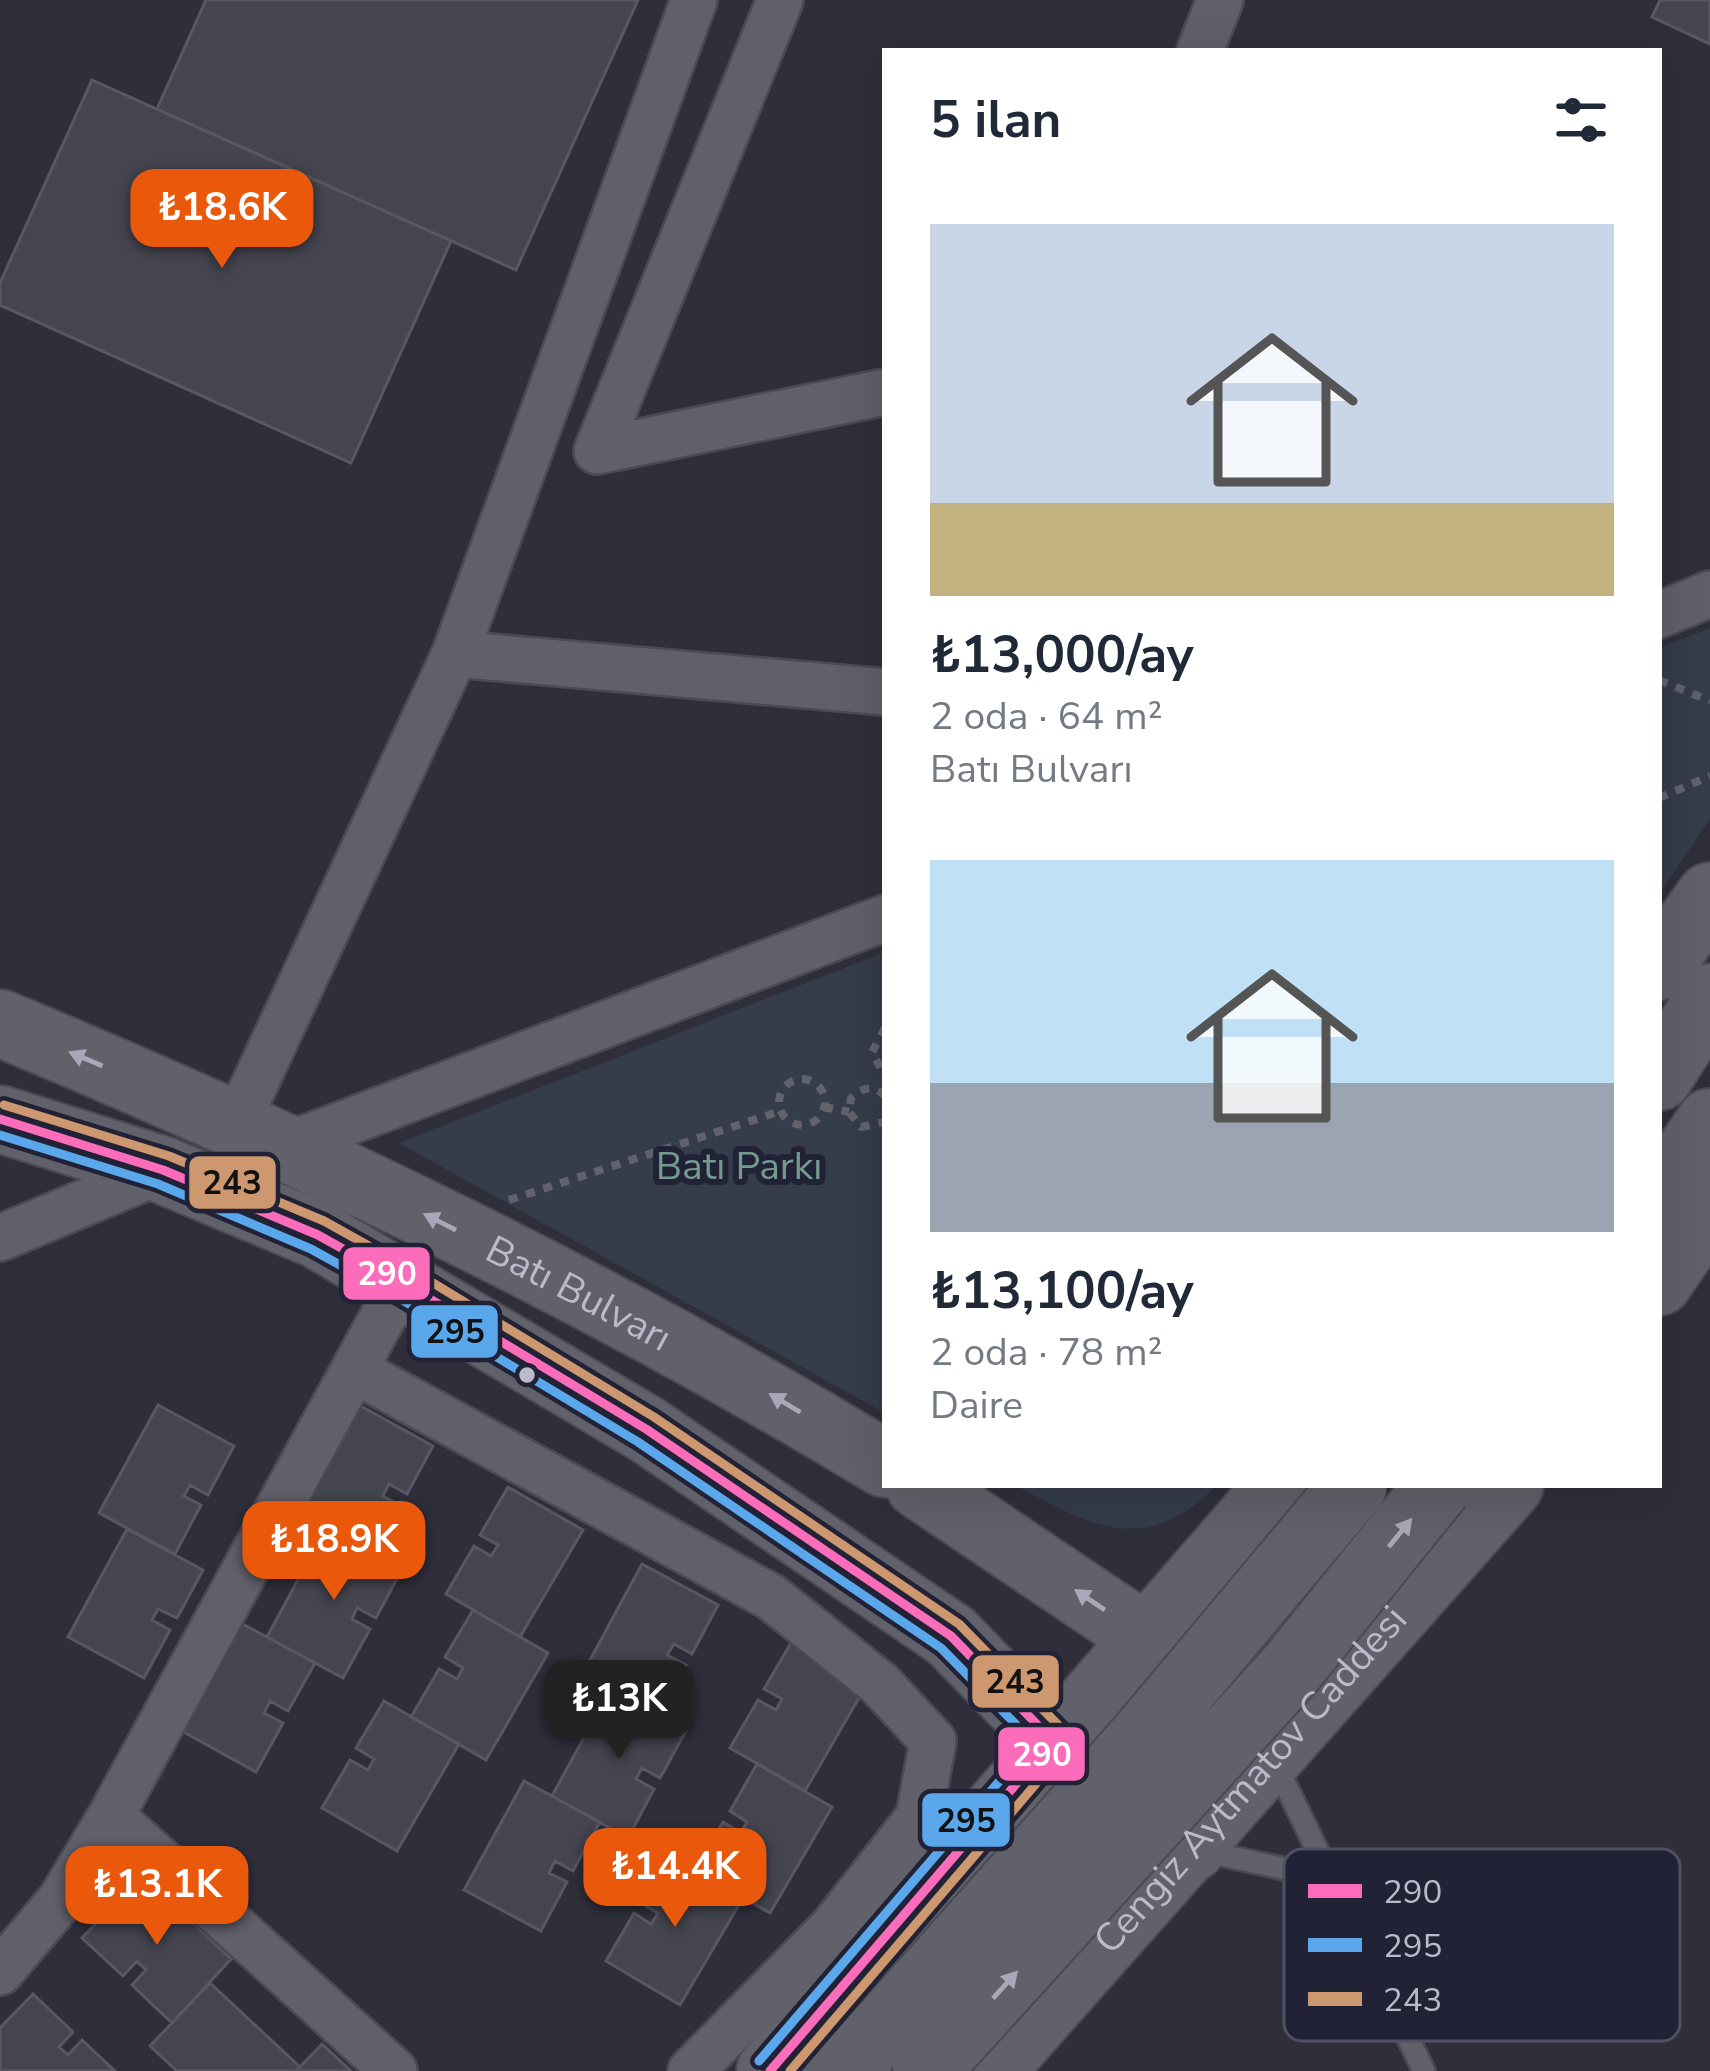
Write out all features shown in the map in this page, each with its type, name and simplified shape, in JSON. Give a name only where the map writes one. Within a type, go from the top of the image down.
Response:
[{"type":"main road","points":[[1662,963],[1710,896]]},
{"type":"main road","points":[[1662,1071],[1710,997]]},
{"type":"main road","name":"Batı Bulvarı","points":[[0,1023],[263,1133],[713,1360],[882,1462]]},
{"type":"main road","name":"Batı Bulvarı","points":[[0,1119],[163,1170],[318,1234],[646,1429],[951,1636],[1053,1742],[1192,1848]]},
{"type":"main road","points":[[1662,1192],[1710,1122]]},
{"type":"main road","points":[[1662,1278],[1710,1207]]},
{"type":"main road","points":[[923,1488],[1145,1637],[1273,1759]]},
{"type":"main road","points":[[770,2071],[1278,1488]]},
{"type":"main road","points":[[1279,1488],[1263,1532],[1266,1560],[1277,1584],[1296,1603],[1331,1617],[1370,1616],[1425,1585]]},
{"type":"main road","points":[[845,2071],[1142,1738],[1351,1488]]},
{"type":"main road","name":"Cengiz Aytmatov Caddesi","points":[[926,2071],[1291,1669],[1437,1488]]},
{"type":"main road","name":"Cengiz Aytmatov Caddesi","points":[[991,2071],[1273,1759],[1507,1488]]},
{"type":"main road","points":[[938,1876],[994,1864],[1026,1871],[1050,1886],[1070,1912],[1074,1944],[1067,1987]]},
{"type":"street","points":[[263,1133],[455,653],[694,0]]},
{"type":"street","points":[[780,0],[597,451],[882,393]]},
{"type":"street","points":[[1201,48],[1220,0]]},
{"type":"street","points":[[1662,614],[1710,594]]},
{"type":"street","points":[[455,653],[882,692]]},
{"type":"street","points":[[263,1133],[882,918]]},
{"type":"street","points":[[0,1238],[163,1170]]},
{"type":"street","points":[[0,1972],[60,1901],[111,1816],[402,1282]]},
{"type":"street","points":[[356,1372],[771,1597],[880,1684],[933,1741],[919,1817],[832,1927],[691,2071]]},
{"type":"street","points":[[111,1816],[394,2071]]},
{"type":"lane","points":[[1273,1759],[1314,1849]]},
{"type":"lane","points":[[1192,1848],[1284,1868]]},
{"type":"lane","points":[[1409,2041],[1424,2071]]},
{"type":"path","points":[[1662,681],[1710,701]]},
{"type":"path","points":[[1662,798],[1710,776]]},
{"type":"path","points":[[882,1034],[872,1052],[882,1070]]},
{"type":"path","points":[[802,1079],[822,1089],[824,1107],[806,1124],[791,1122],[781,1111],[783,1089],[802,1079]]},
{"type":"path","points":[[882,1092],[862,1089],[851,1098],[849,1112],[855,1123],[867,1129],[882,1123]]},
{"type":"path","points":[[824,1107],[849,1112]]},
{"type":"path","points":[[503,1201],[781,1111]]},
{"type":"green space","points":[[1710,628],[1710,819],[1662,890],[1662,647]]},
{"type":"green space","name":"Batı Parkı","points":[[882,953],[882,1411],[399,1143]]},
{"type":"green space","points":[[1021,1488],[1213,1488],[1166,1521],[1142,1528],[1094,1523]]},
{"type":"building","points":[[206,0],[638,0],[516,270],[157,109]]},
{"type":"building","points":[[1660,0],[1710,0],[1710,44],[1652,17]]},
{"type":"building","points":[[92,80],[451,241],[351,463],[0,305],[0,283]]},
{"type":"building","points":[[357,1404],[433,1446],[407,1494],[389,1484],[383,1496],[401,1506],[374,1554],[298,1513]]},
{"type":"building","points":[[158,1405],[234,1446],[208,1495],[190,1485],[184,1496],[201,1505],[175,1554],[99,1513]]},
{"type":"building","points":[[508,1487],[583,1530],[520,1637],[446,1594],[474,1546],[491,1556],[498,1545],[480,1535]]},
{"type":"building","points":[[326,1528],[402,1569],[376,1618],[357,1608],[352,1619],[370,1629],[343,1678],[267,1637]]},
{"type":"building","points":[[127,1529],[203,1570],[177,1618],[158,1609],[152,1620],[170,1630],[144,1678],[68,1637]]},
{"type":"building","points":[[642,1564],[718,1605],[692,1654],[674,1644],[667,1655],[686,1665],[659,1714],[583,1673]]},
{"type":"building","points":[[473,1610],[548,1653],[486,1760],[411,1717],[439,1669],[457,1679],[463,1668],[445,1657]]},
{"type":"building","points":[[239,1622],[315,1663],[288,1711],[270,1701],[264,1713],[283,1723],[256,1772],[180,1730]]},
{"type":"building","points":[[792,1641],[867,1684],[805,1791],[730,1748],[758,1700],[776,1710],[782,1699],[764,1689]]},
{"type":"building","points":[[611,1688],[687,1729],[660,1778],[642,1768],[636,1779],[654,1789],[628,1838],[552,1796]]},
{"type":"building","points":[[384,1701],[459,1744],[397,1851],[322,1808],[350,1760],[368,1770],[374,1759],[356,1748]]},
{"type":"building","points":[[757,1764],[832,1807],[770,1913],[695,1870],[723,1822],[741,1833],[747,1822],[730,1811]]},
{"type":"building","points":[[524,1781],[600,1822],[573,1871],[555,1861],[549,1873],[567,1882],[541,1931],[464,1890]]},
{"type":"building","points":[[668,1855],[743,1898],[680,2005],[606,1961],[634,1913],[651,1924],[658,1913],[640,1903]]},
{"type":"building","points":[[142,1875],[231,1959],[172,2023],[132,1985],[146,1970],[137,1961],[123,1976],[82,1938]]},
{"type":"building","points":[[210,1983],[300,2067],[296,2071],[177,2071],[150,2046]]},
{"type":"building","points":[[33,1994],[73,2032],[59,2047],[68,2055],[82,2040],[115,2071],[0,2071],[0,2028]]},
{"type":"building","points":[[322,2044],[351,2071],[296,2071]]},
{"type":"transit line","name":"243","points":[[4,1105],[169,1156],[324,1221],[410,1269],[654,1417],[959,1624],[1065,1732],[1064,1751],[790,2071]]},
{"type":"transit line","name":"290","points":[[0,1119],[163,1170],[318,1235],[402,1282],[646,1429],[951,1636],[1053,1741],[770,2071]]},
{"type":"transit line","name":"295","points":[[0,1135],[158,1184],[311,1249],[394,1295],[638,1442],[941,1648],[1033,1742],[759,2061]]}]
